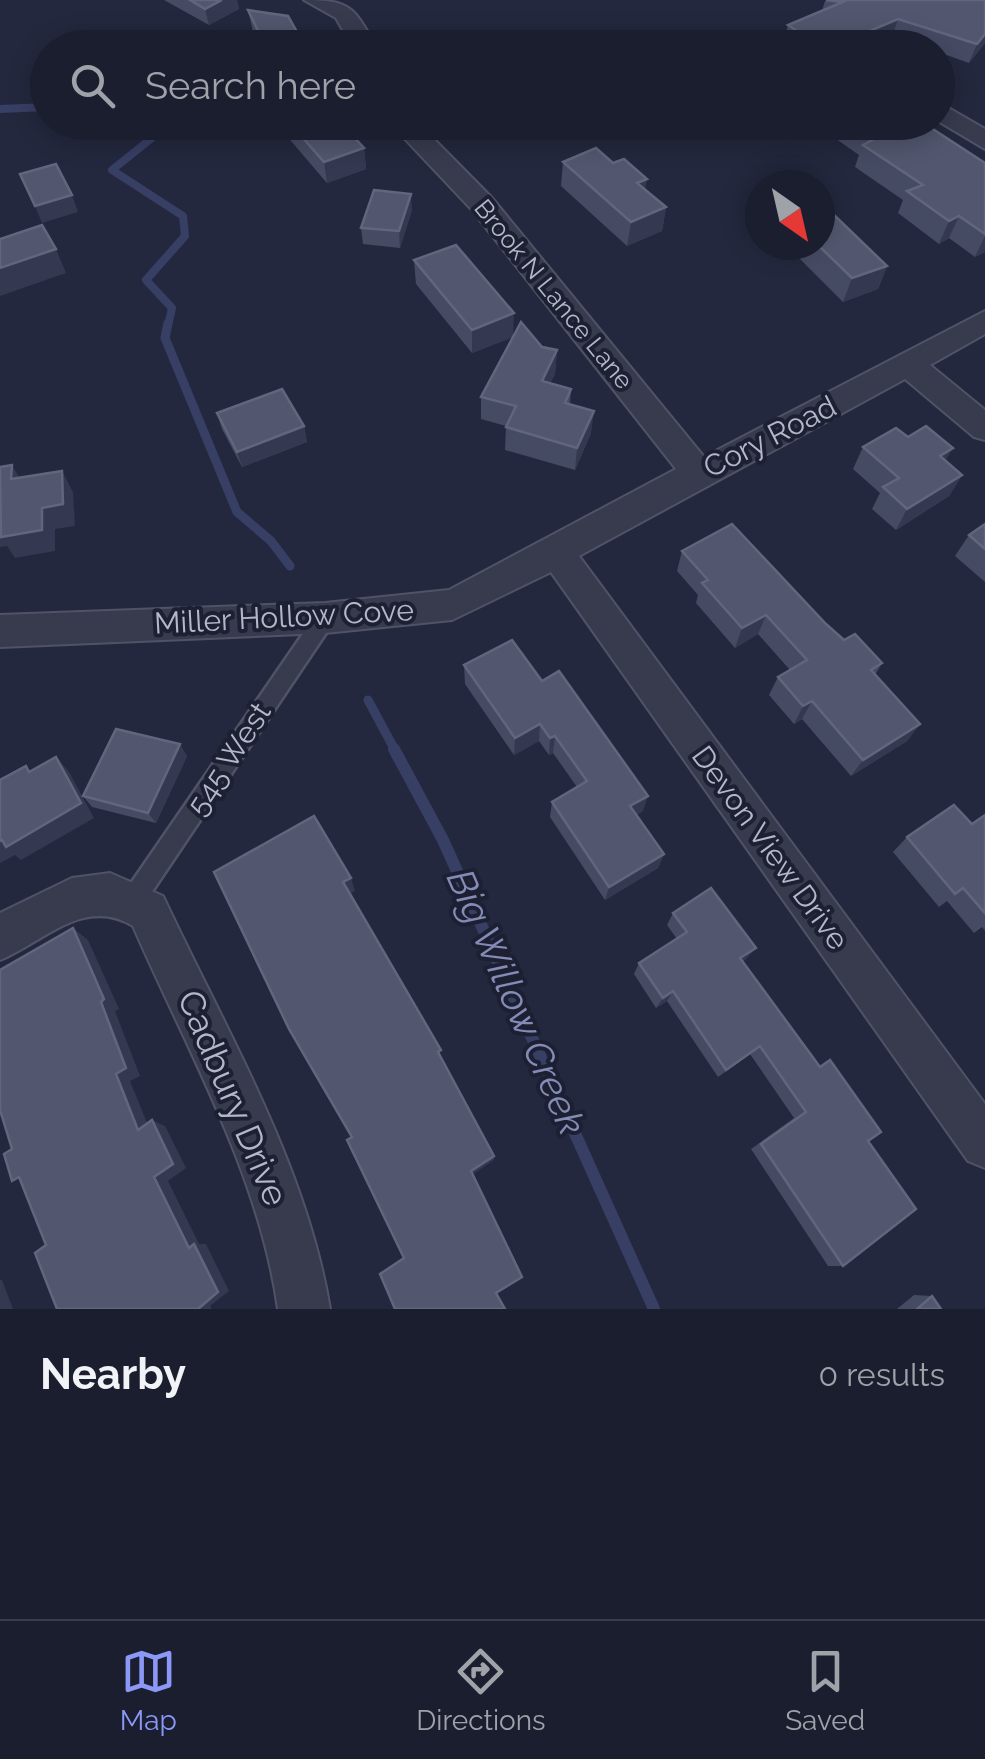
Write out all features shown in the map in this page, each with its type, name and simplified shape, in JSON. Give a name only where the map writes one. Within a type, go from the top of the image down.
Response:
[{"type":"street","points":[[316,0],[351,19],[356,30]]},
{"type":"street","points":[[955,121],[985,141]]},
{"type":"street","name":"Brook N Lance Lane","points":[[420,140],[482,204],[698,473]]},
{"type":"street","name":"Cory Road","points":[[556,552],[698,473],[750,451],[985,321]]},
{"type":"street","points":[[907,364],[985,428]]},
{"type":"street","name":"Miller Hollow Cove","points":[[0,631],[324,618],[452,604],[556,552]]},
{"type":"street","name":"Devon View Drive","points":[[556,552],[985,1144]]},
{"type":"street","points":[[0,938],[64,901],[83,895],[101,890],[133,900]]},
{"type":"street","name":"Cadbury Drive","points":[[133,900],[159,927],[277,1196],[295,1251],[304,1309]]},
{"type":"lane","name":"545 West","points":[[133,900],[324,618]]},
{"type":"building","points":[[190,0],[222,0],[205,9]]},
{"type":"building","points":[[826,0],[985,0],[985,34],[977,44],[955,37],[955,30],[933,30],[898,19],[872,30],[795,30],[788,25],[843,2]]},
{"type":"building","points":[[248,10],[288,16],[296,30],[258,30]]},
{"type":"building","points":[[305,140],[357,140],[364,148],[324,162]]},
{"type":"building","points":[[872,140],[950,140],[985,163],[985,234],[959,216],[949,221],[907,191],[923,185],[863,145]]},
{"type":"building","points":[[596,148],[613,163],[624,159],[647,179],[637,183],[666,207],[631,222],[563,162]]},
{"type":"building","points":[[56,164],[72,195],[35,206],[20,174]]},
{"type":"building","points":[[374,190],[411,194],[399,231],[361,228]]},
{"type":"building","points":[[835,216],[887,266],[852,278],[833,260]]},
{"type":"building","points":[[42,225],[56,249],[0,268],[0,239]]},
{"type":"building","points":[[456,245],[514,313],[472,330],[414,260]]},
{"type":"building","points":[[521,322],[542,347],[557,350],[542,381],[571,389],[565,403],[594,411],[577,448],[506,427],[516,406],[481,397]]},
{"type":"building","points":[[282,389],[304,426],[237,452],[217,413]]},
{"type":"building","points":[[926,426],[953,448],[940,456],[962,475],[907,509],[883,487],[899,478],[863,447],[896,428],[908,437]]},
{"type":"building","points":[[12,465],[11,479],[62,471],[63,504],[42,508],[42,530],[1,537],[0,467]]},
{"type":"building","points":[[732,524],[826,624],[844,640],[855,634],[882,663],[871,670],[920,724],[863,760],[812,701],[803,706],[778,677],[807,660],[766,615],[742,628],[702,583],[708,580],[682,551]]},
{"type":"building","points":[[985,524],[985,549],[969,535]]},
{"type":"building","points":[[512,640],[542,681],[559,671],[648,796],[630,806],[664,854],[609,887],[552,802],[587,781],[555,736],[550,738],[540,724],[515,738],[464,665]]},
{"type":"building","points":[[116,729],[180,744],[148,813],[83,796]]},
{"type":"building","points":[[56,757],[81,803],[6,847],[0,841],[0,780],[26,766],[29,772]]},
{"type":"building","points":[[954,805],[972,824],[985,815],[985,913],[963,888],[955,894],[907,837]]},
{"type":"building","points":[[314,816],[351,878],[343,882],[441,1050],[438,1052],[494,1156],[471,1171],[522,1277],[496,1293],[505,1309],[395,1309],[380,1274],[404,1258],[347,1140],[352,1137],[289,1029],[214,872]]},
{"type":"building","points":[[711,888],[756,948],[740,958],[820,1067],[830,1060],[881,1132],[868,1141],[916,1209],[843,1266],[761,1144],[806,1112],[760,1046],[726,1070],[673,991],[663,998],[639,963],[687,932],[673,913]]},
{"type":"building","points":[[73,928],[104,999],[101,1002],[126,1068],[116,1074],[138,1130],[152,1120],[173,1164],[154,1177],[189,1248],[194,1244],[218,1292],[198,1309],[57,1309],[35,1253],[46,1245],[19,1177],[12,1181],[4,1154],[12,1149],[0,1110],[0,970]]},
{"type":"building","points":[[932,1296],[941,1309],[917,1309]]},
{"type":"waterway","name":"Big Willow Creek","points":[[0,109],[30,108]]},
{"type":"waterway","name":"Big Willow Creek","points":[[150,140],[112,170],[183,216],[185,236],[146,280],[172,308],[168,326]]},
{"type":"waterway","name":"Big Willow Creek","points":[[168,323],[165,338],[237,512],[271,541],[290,566]]},
{"type":"waterway","name":"Big Willow Creek","points":[[368,700],[396,752]]},
{"type":"waterway","name":"Big Willow Creek","points":[[394,749],[443,840],[654,1309]]}]
